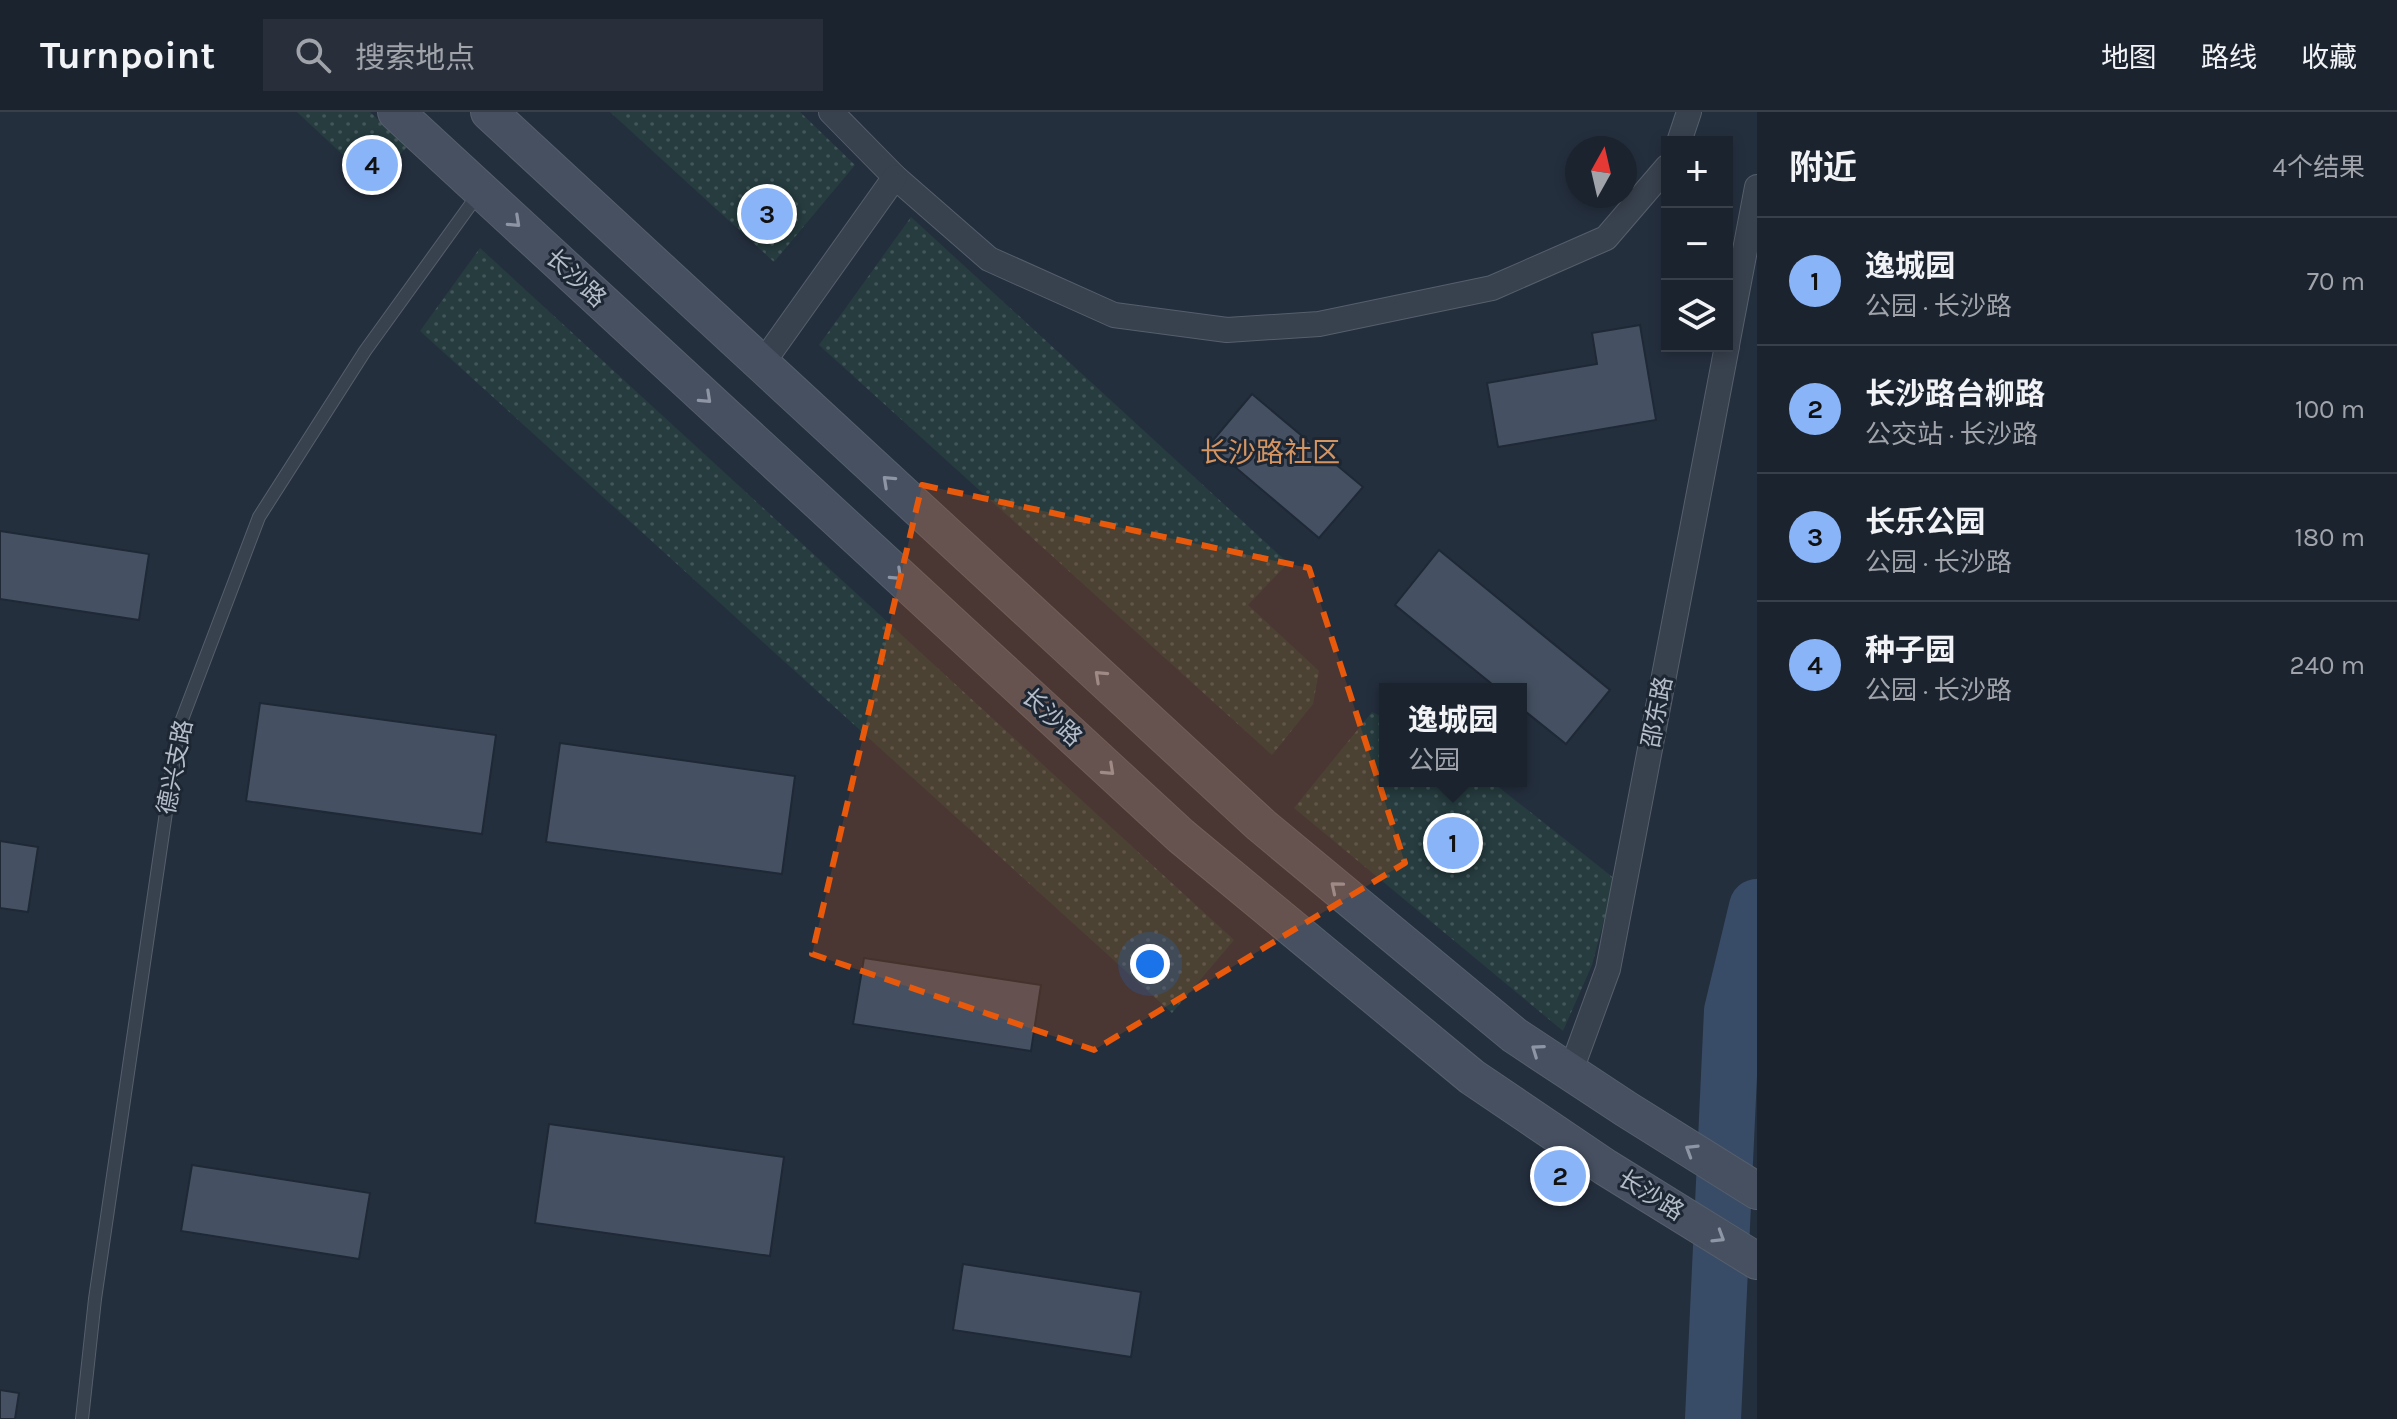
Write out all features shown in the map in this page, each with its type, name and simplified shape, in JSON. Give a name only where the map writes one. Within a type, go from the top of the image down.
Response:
[{"type":"main road","name":"长沙路","points":[[396,112],[1181,836],[1472,1077],[1605,1167],[1757,1261]]},
{"type":"main road","points":[[489,112],[1261,825],[1514,1035],[1757,1191]]},
{"type":"street","points":[[831,112],[895,177],[989,259],[1114,315],[1227,330],[1319,324],[1492,288],[1606,238],[1661,174]]},
{"type":"street","points":[[1681,136],[1689,112]]},
{"type":"street","points":[[762,364],[895,177]]},
{"type":"street","name":"邵东路","points":[[1733,314],[1757,187]]},
{"type":"street","name":"邵东路","points":[[1570,1073],[1608,969],[1726,352]]},
{"type":"lane","name":"德兴支路","points":[[82,1419],[97,1283],[178,730],[259,517],[365,351],[481,190]]},
{"type":"highlighted area","points":[[922,485],[1309,568],[1405,863],[1094,1050],[812,954]]},
{"type":"green space","points":[[297,112],[370,112],[407,147],[373,183]]},
{"type":"green space","points":[[610,112],[800,112],[855,165],[774,262]]},
{"type":"green space","points":[[911,217],[1288,563],[1248,605],[1319,671],[1313,704],[1272,755],[819,345]]},
{"type":"green space","points":[[480,248],[1234,940],[1172,1013],[420,331]]},
{"type":"green space","points":[[1372,712],[1379,715],[1379,787],[1499,787],[1615,879],[1592,965],[1563,1031],[1294,808]]},
{"type":"building","points":[[1640,325],[1656,420],[1498,447],[1487,383],[1597,364],[1592,333]]},
{"type":"building","points":[[1252,394],[1363,487],[1319,538],[1209,445]]},
{"type":"building","points":[[0,531],[149,554],[139,620],[0,599]]},
{"type":"building","points":[[1439,550],[1610,690],[1566,744],[1527,713],[1527,683],[1491,683],[1395,605]]},
{"type":"building","points":[[260,703],[496,735],[482,834],[246,801]]},
{"type":"building","points":[[560,743],[795,776],[782,874],[546,842]]},
{"type":"building","points":[[0,841],[38,847],[28,912],[0,908]]},
{"type":"building","points":[[864,958],[1041,985],[1031,1051],[853,1024]]},
{"type":"building","points":[[549,1124],[784,1157],[770,1256],[535,1223]]},
{"type":"building","points":[[192,1165],[370,1193],[359,1259],[181,1231]]},
{"type":"building","points":[[963,1264],[1141,1292],[1131,1357],[953,1330]]},
{"type":"building","points":[[0,1390],[19,1393],[15,1419],[0,1419]]},
{"type":"waterway","points":[[1713,1419],[1732,1011],[1757,907]]},
{"type":"place","name":"种子园","points":[[372,165]]},
{"type":"place","name":"长乐公园","points":[[767,214]]},
{"type":"place","name":"逸城园","points":[[1453,843]]},
{"type":"place","name":"长沙路台柳路","points":[[1560,1176]]},
{"type":"district","name":"长沙路社区","points":[[1270,452]]}]
